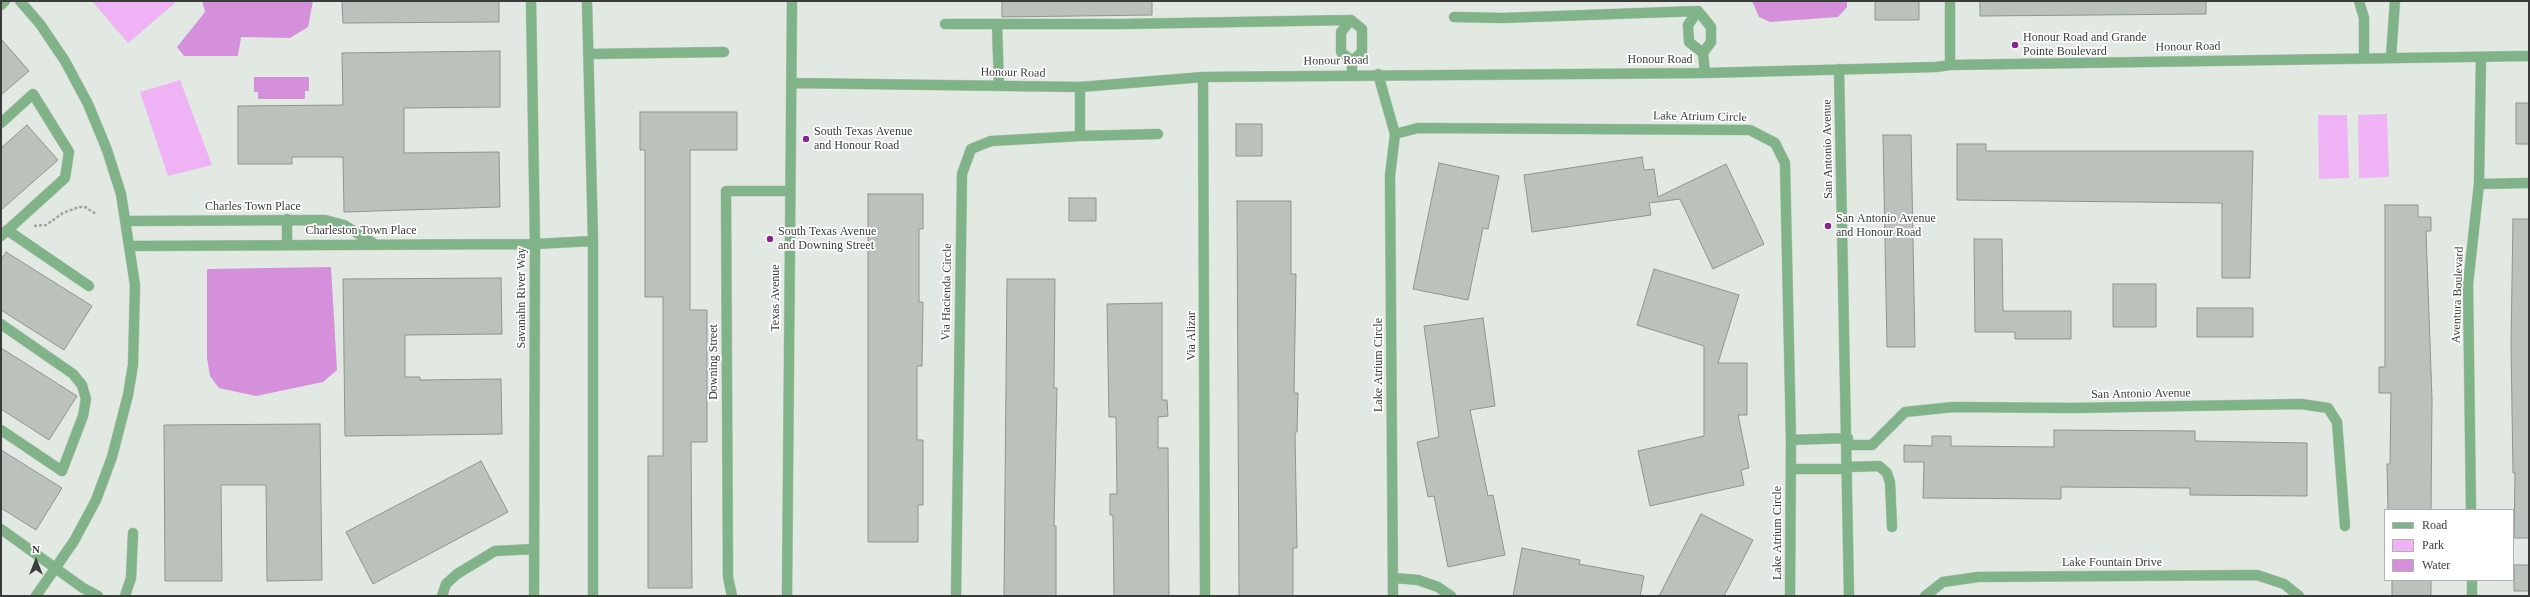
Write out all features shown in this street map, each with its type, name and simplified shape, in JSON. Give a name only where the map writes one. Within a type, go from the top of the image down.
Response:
[{"type":"street","points":[[1,5],[5,1]]},
{"type":"street","points":[[20,1],[40,24],[65,61],[88,104],[107,150],[127,221],[135,285],[135,334],[128,395],[112,457],[96,500],[56,568],[36,596]]},
{"type":"street","name":"Savanahn River Way","points":[[531,1],[535,244],[534,596]]},
{"type":"street","points":[[587,1],[593,241],[593,596]]},
{"type":"street","name":"Texas Avenue","points":[[787,596],[792,1]]},
{"type":"street","points":[[1950,1],[1950,65]]},
{"type":"street","points":[[2359,1],[2364,18],[2364,58]]},
{"type":"street","points":[[2391,57],[2396,1]]},
{"type":"street","points":[[1454,17],[1503,18],[1698,11]]},
{"type":"street","points":[[1698,11],[1711,26],[1711,42],[1703,53],[1705,73]]},
{"type":"street","points":[[1698,11],[1688,25],[1689,42],[1703,53]]},
{"type":"street","points":[[1351,20],[1341,32],[1341,52],[1352,61]]},
{"type":"street","points":[[944,24],[1351,20],[1362,30],[1362,52],[1352,61],[1352,74]]},
{"type":"street","points":[[998,24],[998,86]]},
{"type":"street","points":[[588,54],[724,52]]},
{"type":"street","name":"Aventura Boulevard","points":[[2471,509],[2468,284],[2479,184],[2481,56]]},
{"type":"street","name":"Honour Road","points":[[792,83],[1080,87],[1203,76],[1705,73],[1936,67],[1950,65],[2529,56]]},
{"type":"street","name":"San Antonio Avenue","points":[[1839,69],[1848,442],[1849,596]]},
{"type":"street","name":"Lake Atrium Circle","points":[[1378,74],[1395,134],[1390,176],[1393,596]]},
{"type":"street","name":"Via Alizar","points":[[1203,76],[1205,596]]},
{"type":"street","points":[[1080,87],[1080,136]]},
{"type":"street","points":[[1,122],[33,94],[69,152],[65,178],[4,233],[89,286]]},
{"type":"street","name":"Lake Atrium Circle","points":[[1395,134],[1418,128],[1750,130],[1775,143],[1786,163],[1791,440],[1790,596]]},
{"type":"street","name":"Via Hacienda Circle","points":[[956,596],[962,174],[971,149],[991,141],[1080,136],[1158,134]]},
{"type":"street","points":[[2479,184],[2529,183]]},
{"type":"street","name":"Downing Street","points":[[732,596],[728,578],[726,192],[790,192]]},
{"type":"street","points":[[287,219],[287,244]]},
{"type":"street","name":"Charles Town Place","points":[[127,221],[325,220],[344,225],[373,243]]},
{"type":"street","name":"Charleston Town Place","points":[[130,246],[373,243],[535,244],[593,241]]},
{"type":"street","points":[[1,324],[73,374],[82,385],[86,399],[83,416],[62,471],[1,430]]},
{"type":"street","name":"San Antonio Avenue","points":[[1848,442],[1872,445],[1906,412],[1953,407],[2074,408],[2301,404],[2328,408],[2337,422],[2345,526]]},
{"type":"street","points":[[1791,440],[1848,442]]},
{"type":"street","name":"Lake Atrium Circle","points":[[1791,469],[1879,466],[1887,472],[1890,482],[1892,527]]},
{"type":"street","points":[[1,529],[83,588],[98,596]]},
{"type":"street","points":[[125,596],[131,578],[133,533]]},
{"type":"street","points":[[442,596],[446,584],[457,574],[495,551],[534,549]]},
{"type":"street","name":"Lake Fountain Drive","points":[[1925,596],[1943,582],[1978,578],[2257,575],[2284,584],[2299,596]]},
{"type":"street","points":[[1394,578],[1418,580],[1438,587],[1451,596]]},
{"type":"street","points":[[2472,581],[2472,596]]},
{"type":"path","points":[[31,226],[46,225],[63,213],[79,207],[85,207],[96,214]]},
{"type":"green space","points":[[92,1],[173,1],[175,3],[128,43]]},
{"type":"green space","points":[[180,80],[212,165],[168,176],[140,92]]},
{"type":"green space","points":[[2387,114],[2389,177],[2359,178],[2358,115]]},
{"type":"green space","points":[[2318,115],[2347,115],[2349,178],[2319,179]]},
{"type":"water","points":[[202,1],[313,1],[308,27],[290,38],[241,37],[238,56],[184,56],[177,47],[205,12]]},
{"type":"water","points":[[1752,1],[1847,1],[1847,7],[1838,17],[1770,22],[1759,17]]},
{"type":"water","points":[[254,77],[309,77],[309,91],[305,91],[305,99],[258,99],[258,92],[254,92]]},
{"type":"water","points":[[331,267],[337,370],[323,382],[256,396],[219,388],[210,376],[207,358],[207,269]]},
{"type":"building","points":[[342,1],[499,1],[499,22],[343,23]]},
{"type":"building","points":[[1002,1],[1152,1],[1152,15],[1002,17]]},
{"type":"building","points":[[1875,1],[1919,1],[1919,20],[1875,20]]},
{"type":"building","points":[[1980,1],[2206,1],[2206,14],[1980,16]]},
{"type":"building","points":[[1,39],[29,71],[1,95]]},
{"type":"building","points":[[500,51],[500,107],[404,108],[404,153],[499,152],[500,207],[344,212],[343,157],[292,157],[292,164],[238,164],[238,106],[343,105],[342,53]]},
{"type":"building","points":[[2516,103],[2529,103],[2529,144],[2516,144]]},
{"type":"building","points":[[640,112],[737,112],[737,150],[690,150],[690,310],[707,310],[707,442],[691,442],[692,588],[648,588],[648,456],[663,456],[663,297],[645,297],[645,150],[640,150]]},
{"type":"building","points":[[1236,124],[1262,124],[1262,156],[1236,156]]},
{"type":"building","points":[[27,125],[58,160],[1,210],[1,148]]},
{"type":"building","points":[[1883,135],[1911,135],[1915,347],[1887,347]]},
{"type":"building","points":[[1957,144],[1986,144],[1986,151],[2253,151],[2250,278],[2222,278],[2222,203],[1957,200]]},
{"type":"building","points":[[1642,157],[1644,170],[1654,169],[1658,197],[1726,164],[1764,244],[1713,269],[1680,199],[1649,203],[1651,215],[1532,232],[1524,175]]},
{"type":"building","points":[[1439,163],[1499,176],[1488,229],[1483,228],[1468,300],[1413,289]]},
{"type":"building","points":[[868,194],[923,194],[923,229],[919,229],[919,302],[923,302],[922,366],[917,366],[917,440],[923,440],[923,505],[918,505],[918,542],[868,542]]},
{"type":"building","points":[[1069,198],[1096,198],[1096,221],[1069,221]]},
{"type":"building","points":[[1237,201],[1291,201],[1291,274],[1296,274],[1294,393],[1298,393],[1297,432],[1295,432],[1297,548],[1293,548],[1293,596],[1239,596]]},
{"type":"building","points":[[2385,205],[2418,205],[2418,217],[2431,217],[2431,231],[2426,231],[2432,399],[2431,509],[2388,509],[2387,464],[2390,464],[2391,393],[2379,393],[2379,367],[2385,367]]},
{"type":"building","points":[[2513,219],[2529,219],[2529,538],[2514,538],[2515,473],[2513,473],[2511,344]]},
{"type":"building","points":[[1974,239],[2002,239],[2003,311],[2071,311],[2071,339],[2015,339],[2015,332],[1975,332]]},
{"type":"building","points":[[6,252],[92,306],[64,350],[1,310],[1,260]]},
{"type":"building","points":[[1654,269],[1739,295],[1718,363],[1747,363],[1747,415],[1738,415],[1749,468],[1741,470],[1744,485],[1650,506],[1638,451],[1704,436],[1704,346],[1637,325]]},
{"type":"building","points":[[501,278],[502,334],[405,335],[405,377],[420,377],[420,380],[501,379],[502,434],[345,436],[343,279]]},
{"type":"building","points":[[1007,279],[1055,279],[1054,388],[1057,388],[1054,526],[1056,526],[1056,596],[1004,596]]},
{"type":"building","points":[[2113,284],[2156,284],[2156,327],[2113,327]]},
{"type":"building","points":[[1162,303],[1162,400],[1167,400],[1168,416],[1158,417],[1158,448],[1168,448],[1169,596],[1114,596],[1113,515],[1110,515],[1110,494],[1117,494],[1116,417],[1109,417],[1107,304]]},
{"type":"building","points":[[2197,308],[2253,308],[2253,337],[2197,337]]},
{"type":"building","points":[[1483,318],[1495,406],[1470,410],[1488,496],[1493,495],[1505,555],[1448,567],[1434,496],[1428,497],[1417,442],[1439,437],[1424,326]]},
{"type":"building","points":[[1,348],[77,396],[49,440],[1,409]]},
{"type":"building","points":[[320,424],[322,580],[267,581],[266,485],[221,485],[222,581],[165,581],[164,425]]},
{"type":"building","points":[[2054,430],[2195,431],[2195,441],[2307,443],[2307,496],[2190,495],[2190,488],[2061,487],[2061,499],[1923,498],[1924,462],[1904,462],[1904,445],[1932,446],[1932,436],[1951,436],[1951,446],[2054,447]]},
{"type":"building","points":[[1,450],[62,488],[36,530],[1,508]]},
{"type":"building","points":[[481,461],[508,512],[373,584],[346,532]]},
{"type":"building","points":[[1701,514],[1753,540],[1724,596],[1659,596]]},
{"type":"building","points":[[1522,548],[1580,560],[1579,564],[1644,576],[1640,596],[1513,596]]},
{"type":"building","points":[[2514,565],[2529,565],[2529,591],[2514,591]]},
{"type":"building","points":[[2392,581],[2431,581],[2431,596],[2392,596]]},
{"type":"place","name":"Honour Road and Grande Pointe Boulevard","points":[[2015,45]]},
{"type":"place","name":"South Texas Avenue and Honour Road","points":[[806,139]]},
{"type":"place","name":"San Antonio Avenue and Honour Road","points":[[1828,226]]},
{"type":"place","name":"South Texas Avenue and Downing Street","points":[[770,239]]}]
